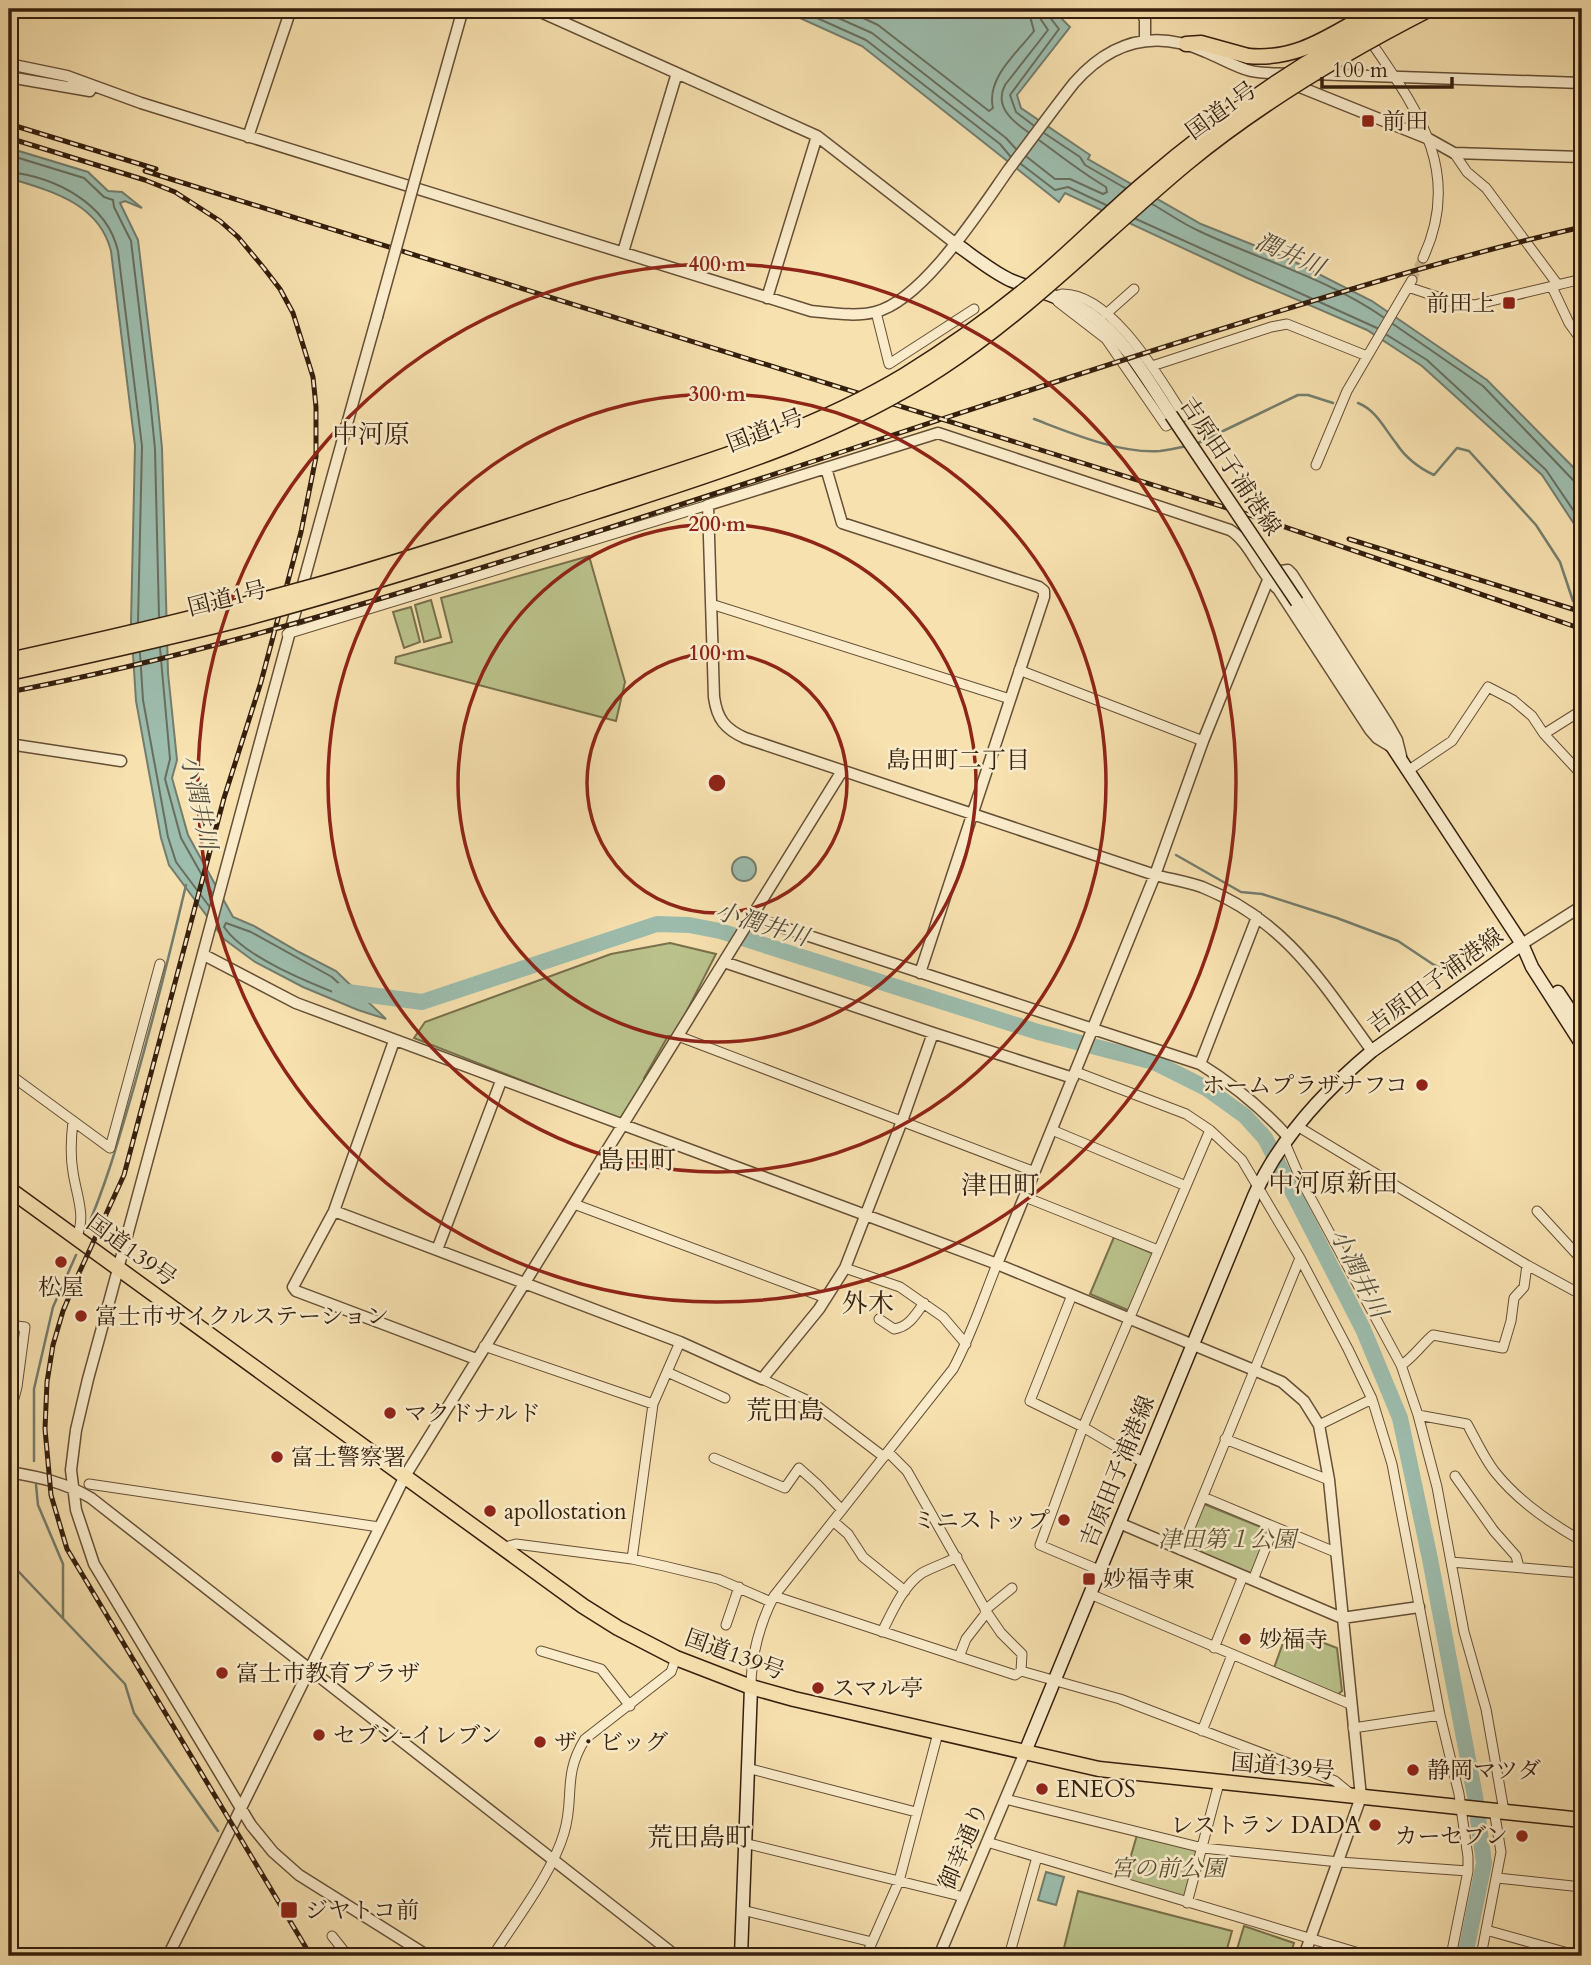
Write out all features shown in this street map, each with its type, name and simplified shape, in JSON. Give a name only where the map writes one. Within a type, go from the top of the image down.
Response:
[{"type":"highway","points":[[1186,44],[1201,43],[1248,56],[1280,57],[1302,51],[1379,9]]},
{"type":"highway","name":"国道1号","points":[[9,660],[244,605],[406,559],[701,464],[800,428],[901,377],[952,345],[1027,288],[1142,184],[1238,109],[1283,76],[1362,29],[1403,9]]},
{"type":"highway","name":"国道1号","points":[[9,673],[240,619],[369,583],[750,461],[830,429],[890,399],[942,368],[998,327],[1188,162],[1267,103],[1366,42],[1430,9]]},
{"type":"highway","name":"国道139号","points":[[9,1189],[502,1548],[618,1628],[676,1658],[751,1687],[1099,1769],[1582,1820]]},
{"type":"main road","name":"吉原田子浦港線","points":[[956,244],[1008,279],[1054,296],[1090,314],[1111,332],[1171,415],[1297,602],[1522,944],[1372,1051],[1325,1093],[1286,1142],[1260,1185],[1025,1752]]},
{"type":"main road","points":[[1522,944],[1538,962],[1582,1028]]},
{"type":"main road","points":[[1522,944],[1532,967],[1582,1045]]},
{"type":"main road","points":[[741,1956],[751,1687]]},
{"type":"street","points":[[248,137],[291,9]]},
{"type":"street","points":[[454,9],[456,35]]},
{"type":"street","points":[[428,1956],[299,1875],[273,1852],[251,1825],[94,1564],[76,1510],[71,1470],[76,1430],[118,1268],[288,634],[463,9]]},
{"type":"street","points":[[456,35],[469,9]]},
{"type":"street","points":[[534,9],[817,136],[956,244]]},
{"type":"street","points":[[1141,9],[1145,20],[1145,40]]},
{"type":"street","points":[[1349,9],[1421,118],[1429,139],[1437,171],[1438,209],[1423,258]]},
{"type":"street","points":[[1371,41],[1439,9]]},
{"type":"street","points":[[9,64],[67,76],[248,137],[767,298],[811,311],[848,314],[876,313],[900,302],[956,244],[1074,83],[1097,61],[1121,47],[1145,40],[1186,44],[1241,68],[1268,73],[1582,83]]},
{"type":"street","points":[[1268,73],[1299,88],[1429,139],[1454,153],[1467,172],[1486,188],[1555,286],[1569,323],[1582,341]]},
{"type":"street","points":[[623,252],[677,74]]},
{"type":"street","points":[[9,77],[65,85],[141,103]]},
{"type":"street","points":[[767,298],[817,136]]},
{"type":"street","points":[[1454,153],[1582,157]]},
{"type":"street","points":[[1316,465],[1343,398],[1410,284],[1450,301],[1474,305],[1582,279]]},
{"type":"street","points":[[1106,314],[1134,289]]},
{"type":"street","points":[[1077,295],[1106,314],[1152,366],[1184,416],[1166,426],[1113,348],[1054,296],[1077,295]]},
{"type":"street","points":[[876,313],[889,365],[974,309]]},
{"type":"street","points":[[1152,366],[1287,324],[1367,356]]},
{"type":"street","points":[[288,634],[938,433],[1230,530],[1239,537],[1268,580],[1278,589],[1370,730],[1377,738],[1393,747]]},
{"type":"street","points":[[826,468],[842,523],[1040,586],[1044,591],[920,973]]},
{"type":"street","points":[[708,505],[714,697],[721,722],[730,731],[1155,875],[1199,886],[1226,898],[1285,938],[1306,959],[1372,1051]]},
{"type":"street","points":[[751,1687],[751,1671],[763,1623],[773,1599],[953,1369],[966,1344],[1155,875],[1203,741],[1268,580],[1284,570],[1292,575],[1388,724],[1406,765],[1452,741],[1488,687],[1513,700],[1532,716],[1544,734],[1582,775]]},
{"type":"street","points":[[711,604],[1010,699]]},
{"type":"street","points":[[1019,670],[1203,741]]},
{"type":"street","points":[[1544,734],[1582,710]]},
{"type":"street","points":[[9,744],[121,761]]},
{"type":"street","points":[[168,1956],[405,1476],[842,771]]},
{"type":"street","points":[[1522,944],[1582,906]]},
{"type":"street","points":[[1200,1064],[1257,917]]},
{"type":"street","points":[[749,921],[920,973],[1200,1064],[1228,1080],[1263,1110],[1286,1142],[1301,1180],[1401,1364],[1437,1487],[1464,1632],[1486,1709],[1501,1852],[1481,1956]]},
{"type":"street","points":[[204,955],[296,1003],[997,1264],[1129,1317],[1282,1382],[1304,1401],[1318,1425],[1329,1480],[1357,1796],[1339,1863],[1304,1956]]},
{"type":"street","points":[[725,959],[933,1033],[1157,1101],[1210,1129],[1242,1160],[1260,1185],[1348,1349],[1371,1399],[1392,1464],[1440,1715],[1462,1808],[1468,1857],[1468,1871],[1451,1956]]},
{"type":"street","points":[[9,1074],[110,1148],[160,964]]},
{"type":"street","points":[[762,1379],[826,1298],[845,1268],[933,1033]]},
{"type":"street","points":[[678,1036],[1035,1172]]},
{"type":"street","points":[[394,1041],[334,1211],[293,1287],[296,1291],[476,1359]]},
{"type":"street","points":[[437,1250],[501,1081]]},
{"type":"street","points":[[73,1121],[70,1146],[72,1171],[82,1224],[76,1238]]},
{"type":"street","points":[[1297,1126],[1527,1265],[1582,1295]]},
{"type":"street","points":[[1099,1570],[1040,1545],[1083,1427],[1210,1129]]},
{"type":"street","points":[[1052,1130],[1186,1185]]},
{"type":"street","points":[[1025,1197],[1158,1250]]},
{"type":"street","points":[[574,1205],[826,1298]]},
{"type":"street","points":[[334,1211],[680,1342],[813,1403],[907,1471],[986,1611],[1001,1633],[1022,1654],[1021,1671]]},
{"type":"street","points":[[1537,1211],[1582,1260]]},
{"type":"street","points":[[1181,1550],[1300,1258]]},
{"type":"street","points":[[1401,1364],[1407,1363],[1418,1348],[1433,1335],[1503,1348],[1514,1298],[1524,1287],[1527,1265]]},
{"type":"street","points":[[845,1268],[900,1287],[943,1317],[966,1344]]},
{"type":"street","points":[[1072,1295],[1030,1401],[1083,1427],[1144,1463]]},
{"type":"street","points":[[879,1319],[894,1329],[900,1328],[908,1324],[924,1303]]},
{"type":"street","points":[[9,1325],[25,1327],[9,1417]]},
{"type":"street","points":[[632,1559],[653,1404],[680,1342]]},
{"type":"street","points":[[484,1346],[653,1404]]},
{"type":"street","points":[[667,1372],[724,1398]]},
{"type":"street","points":[[1318,1425],[1371,1399]]},
{"type":"street","points":[[1418,1415],[1467,1424],[1494,1471],[1511,1489],[1536,1512],[1582,1541]]},
{"type":"street","points":[[1225,1438],[1329,1480]]},
{"type":"street","points":[[714,1458],[785,1488],[799,1468],[842,1510]]},
{"type":"street","points":[[9,1472],[49,1478],[73,1487],[91,1498],[676,1956]]},
{"type":"street","points":[[1455,1476],[1494,1531],[1516,1556],[1519,1567]]},
{"type":"street","points":[[89,1484],[379,1527]]},
{"type":"street","points":[[1203,1497],[1335,1552]]},
{"type":"street","points":[[833,1521],[848,1534],[863,1556],[905,1591]]},
{"type":"street","points":[[1119,1523],[1342,1618],[1419,1606]]},
{"type":"street","points":[[1214,1648],[1274,1527]]},
{"type":"street","points":[[502,1548],[516,1544],[632,1559],[718,1579],[773,1599],[1015,1675],[1021,1671],[1120,1699],[1335,1780],[1357,1796]]},
{"type":"street","points":[[882,1632],[892,1609],[921,1574],[957,1557]]},
{"type":"street","points":[[1451,1562],[1582,1572]]},
{"type":"street","points":[[726,1625],[739,1587]]},
{"type":"street","points":[[959,1657],[966,1639],[986,1611],[1012,1588]]},
{"type":"street","points":[[1090,1594],[1350,1704]]},
{"type":"street","points":[[541,1651],[601,1669],[630,1706]]},
{"type":"street","points":[[1202,1731],[1232,1655]]},
{"type":"street","points":[[483,1956],[496,1951],[552,1860],[564,1834],[570,1771],[585,1739],[671,1672],[676,1658]]},
{"type":"street","points":[[1353,1728],[1440,1715]]},
{"type":"street","points":[[866,1956],[899,1881],[938,1732]]},
{"type":"street","name":"御幸通り","points":[[939,1956],[1025,1752]]},
{"type":"street","points":[[747,1768],[916,1812]]},
{"type":"street","points":[[1187,1903],[1219,1783]]},
{"type":"street","points":[[1005,1799],[1203,1848],[1339,1863],[1468,1871]]},
{"type":"street","points":[[987,1842],[1369,1956]]},
{"type":"street","points":[[744,1843],[964,1897]]},
{"type":"street","points":[[1009,1956],[1037,1857]]},
{"type":"street","points":[[1497,1878],[1582,1887]]},
{"type":"street","points":[[742,1910],[872,1942]]},
{"type":"street","points":[[1486,1930],[1579,1956]]},
{"type":"street","points":[[332,1936],[348,1956]]},
{"type":"green space","points":[[589,556],[625,682],[616,721],[395,663],[396,657],[452,642],[441,598]]},
{"type":"green space","points":[[431,600],[441,637],[424,642],[415,605]]},
{"type":"green space","points":[[411,607],[420,642],[404,648],[393,612]]},
{"type":"green space","points":[[670,943],[716,954],[674,1036],[668,1036],[644,1078],[644,1083],[620,1119],[414,1038],[425,1022],[611,954]]},
{"type":"green space","points":[[1114,1237],[1154,1254],[1130,1311],[1090,1294]]},
{"type":"green space","name":"津田第１公園","points":[[1204,1504],[1268,1530],[1251,1574],[1186,1548]]},
{"type":"green space","points":[[1288,1629],[1337,1648],[1342,1691],[1337,1695],[1274,1668]]},
{"type":"green space","name":"宮の前公園","points":[[1137,1835],[1200,1850],[1186,1899],[1123,1883]]},
{"type":"green space","points":[[1078,1891],[1232,1931],[1225,1956],[1062,1956]]},
{"type":"green space","points":[[1244,1926],[1294,1943],[1290,1956],[1235,1956]]},
{"type":"water","points":[[780,9],[1052,9],[1070,27],[1017,95],[1021,108],[1090,155],[1088,159],[1201,224],[1291,260],[1372,301],[1487,380],[1574,468],[1582,480],[1582,536],[1542,475],[1422,366],[1367,330],[1247,278],[1065,193],[1059,202],[862,46]]},
{"type":"water","points":[[9,148],[88,172],[108,191],[122,192],[142,208],[125,201],[120,203],[138,240],[157,398],[162,448],[168,673],[177,760],[172,778],[188,835],[233,917],[336,971],[386,1019],[303,987],[255,962],[224,939],[169,865],[161,838],[136,701],[131,623],[135,446],[111,251],[105,235],[85,210],[57,194],[9,178]]},
{"type":"water","points":[[744,857],[752,861],[756,869],[752,877],[744,881],[736,877],[732,869],[736,861]]},
{"type":"water","points":[[1046,1872],[1064,1877],[1056,1905],[1038,1900]]},
{"type":"waterway","points":[[1196,444],[1298,395],[1308,395],[1333,403]]},
{"type":"waterway","points":[[1358,403],[1375,415],[1408,457],[1434,475],[1457,448],[1469,451],[1536,525],[1560,562],[1573,601]]},
{"type":"waterway","points":[[1034,419],[1112,446],[1145,451],[1187,446]]},
{"type":"waterway","points":[[1176,855],[1241,892],[1262,894],[1398,941],[1434,965],[1457,975]]},
{"type":"waterway","points":[[87,1228],[107,1176],[134,1087],[186,885]]},
{"type":"waterway","name":"小潤井川","points":[[340,991],[422,1002],[657,924],[689,925],[720,931],[1038,1032],[1154,1062],[1206,1088],[1245,1116],[1265,1138],[1363,1329],[1400,1418],[1475,1796],[1484,1863],[1465,1956]]},
{"type":"waterway","points":[[34,1461],[34,1389],[53,1307],[76,1255]]},
{"type":"waterway","points":[[36,1485],[38,1505],[63,1564],[63,1618]]},
{"type":"waterway","points":[[9,1570],[19,1572],[125,1684],[134,1713],[218,1831]]},
{"type":"tunnel","points":[[1412,280],[1423,258]]},
{"type":"railway","points":[[9,124],[156,169]]},
{"type":"railway","points":[[9,138],[145,180],[175,192],[220,221],[238,237],[280,289],[293,313],[313,377],[316,457],[301,532],[261,682],[224,798],[124,1175],[63,1311],[53,1345],[47,1382],[45,1429],[51,1495],[67,1549],[311,1956]]},
{"type":"railway","points":[[145,171],[1256,517],[1582,629]]},
{"type":"railway","points":[[9,692],[130,666],[369,602],[584,536],[1257,318],[1459,258],[1582,227]]},
{"type":"railway","points":[[1349,539],[1582,612]]},
{"type":"place","name":"前田","points":[[1368,121]]},
{"type":"place","name":"前田上","points":[[1509,303]]},
{"type":"place","name":"ホームプラザナフコ","points":[[1422,1085]]},
{"type":"place","name":"松屋","points":[[61,1262]]},
{"type":"place","name":"富士市サイクルステーション","points":[[81,1316]]},
{"type":"place","name":"マクドナルド","points":[[390,1413]]},
{"type":"place","name":"富士警察署","points":[[277,1457]]},
{"type":"place","name":"apollostation","points":[[490,1511]]},
{"type":"place","name":"ミニストップ","points":[[1064,1520]]},
{"type":"place","name":"妙福寺東","points":[[1089,1579]]},
{"type":"place","name":"妙福寺","points":[[1245,1639]]},
{"type":"place","name":"富士市教育プラザ","points":[[222,1673]]},
{"type":"place","name":"スマル亭","points":[[818,1688]]},
{"type":"place","name":"セブン-イレブン","points":[[319,1735]]},
{"type":"place","name":"ザ・ビッグ","points":[[540,1742]]},
{"type":"place","name":"静岡マツダ","points":[[1413,1770]]},
{"type":"place","name":"ENEOS","points":[[1042,1789]]},
{"type":"place","name":"レストラン DADA","points":[[1375,1825]]},
{"type":"place","name":"カーセブン","points":[[1522,1836]]},
{"type":"place","name":"ジヤトコ前","points":[[289,1910]]},
{"type":"district","name":"中河原","points":[[371,434]]},
{"type":"district","name":"島田町二丁目","points":[[958,760]]},
{"type":"district","name":"島田町","points":[[637,1160]]},
{"type":"district","name":"中河原新田","points":[[1333,1183]]},
{"type":"district","name":"津田町","points":[[1000,1185]]},
{"type":"district","name":"外木","points":[[868,1303]]},
{"type":"district","name":"荒田島","points":[[785,1410]]},
{"type":"district","name":"荒田島町","points":[[699,1837]]},
{"type":"water label","name":"潤井川","points":[[1290,254]]}]
